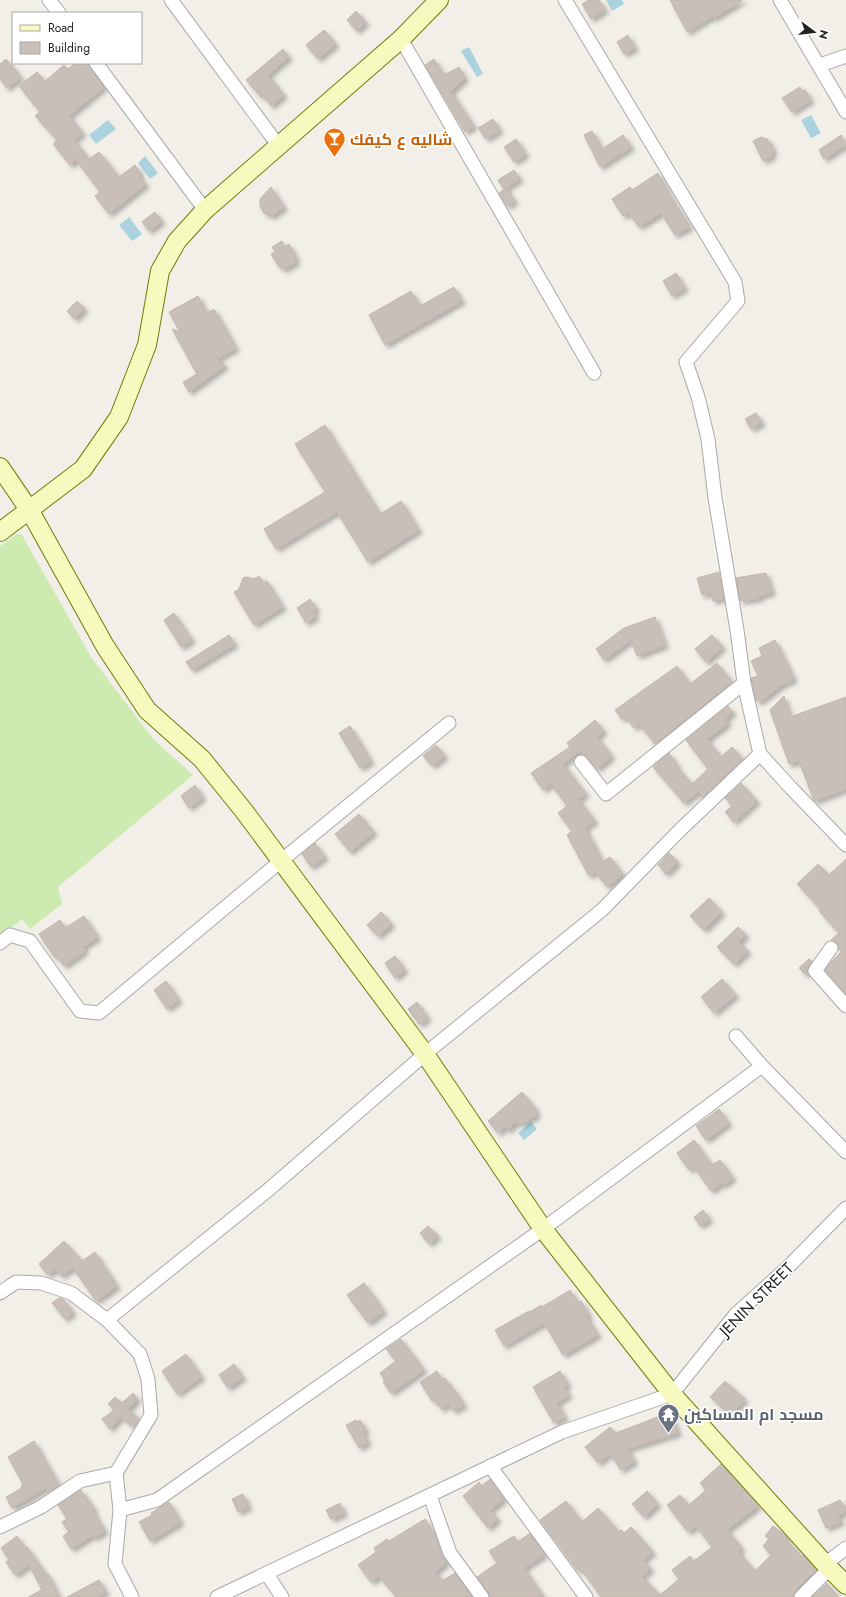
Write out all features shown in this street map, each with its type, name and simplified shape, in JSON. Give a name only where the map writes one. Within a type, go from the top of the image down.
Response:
[{"type":"street","points":[[49,0],[58,12]]},
{"type":"street","points":[[171,0],[278,145]]},
{"type":"street","points":[[0,532],[30,511],[83,469],[119,417],[147,345],[160,271],[177,240],[205,210],[401,39],[439,0]]},
{"type":"street","points":[[565,0],[735,282],[738,301],[686,362],[698,398],[708,439],[715,498],[737,630],[744,683],[760,754],[846,845]]},
{"type":"street","points":[[780,0],[820,65],[846,112]]},
{"type":"street","points":[[401,39],[594,373]]},
{"type":"street","points":[[820,65],[846,56]]},
{"type":"street","points":[[97,64],[205,210]]},
{"type":"street","points":[[0,467],[30,511],[105,646],[146,710],[202,759],[282,860],[425,1054],[543,1229],[672,1394],[846,1585]]},
{"type":"street","points":[[581,762],[606,794],[744,683]]},
{"type":"street","points":[[0,943],[10,935],[30,941],[80,1011],[99,1013],[449,723]]},
{"type":"street","points":[[107,1320],[267,1191],[425,1054],[602,910],[680,830],[760,754]]},
{"type":"street","points":[[831,948],[815,971],[846,1006]]},
{"type":"street","points":[[736,1036],[762,1066],[846,1152]]},
{"type":"street","points":[[120,1510],[157,1500],[543,1229],[762,1066]]},
{"type":"street","name":"JENIN STREET","points":[[672,1394],[736,1314],[787,1268],[846,1208]]},
{"type":"street","points":[[0,1293],[16,1282],[41,1283],[71,1293],[107,1320],[140,1354],[148,1379],[151,1415],[116,1473],[120,1510],[116,1564],[132,1597]]},
{"type":"street","points":[[217,1597],[562,1432],[672,1394]]},
{"type":"street","points":[[490,1466],[586,1597]]},
{"type":"street","points":[[0,1527],[41,1507],[80,1480],[116,1473]]},
{"type":"street","points":[[430,1496],[450,1552],[482,1597]]},
{"type":"street","points":[[801,1597],[846,1548]]},
{"type":"street","points":[[267,1574],[282,1597]]},
{"type":"green space","points":[[17,534],[22,535],[91,657],[154,740],[193,775],[58,887],[62,904],[30,929],[22,919],[0,936],[0,546]]},
{"type":"water","points":[[606,0],[622,0],[624,4],[612,11]]},
{"type":"water","points":[[469,47],[483,74],[477,77],[461,51]]},
{"type":"water","points":[[811,115],[821,133],[811,138],[801,120]]},
{"type":"water","points":[[108,120],[116,129],[96,144],[89,135]]},
{"type":"water","points":[[145,156],[158,173],[150,179],[138,163]]},
{"type":"water","points":[[129,217],[142,234],[132,241],[119,225]]},
{"type":"water","points":[[531,1122],[537,1129],[524,1140],[518,1133]]},
{"type":"building","points":[[589,0],[599,0],[605,10],[591,19],[582,4]]},
{"type":"building","points":[[670,0],[743,0],[714,18],[713,16],[687,32]]},
{"type":"building","points":[[356,11],[366,22],[357,31],[347,20]]},
{"type":"building","points":[[324,30],[336,44],[318,59],[306,45]]},
{"type":"building","points":[[628,35],[635,48],[624,54],[617,42]]},
{"type":"building","points":[[283,49],[289,57],[268,75],[284,95],[271,106],[263,95],[261,97],[246,80]]},
{"type":"building","points":[[6,59],[21,77],[7,88],[0,79],[0,64]]},
{"type":"building","points":[[434,59],[444,75],[459,67],[465,78],[451,92],[474,126],[465,132],[425,65]]},
{"type":"building","points":[[75,64],[88,64],[104,87],[69,116],[83,133],[74,140],[89,159],[99,152],[119,177],[135,165],[141,174],[139,176],[146,184],[109,214],[95,196],[100,192],[76,160],[70,165],[53,144],[57,140],[35,116],[40,112],[19,86],[37,72],[45,81],[64,65],[68,69]]},
{"type":"building","points":[[800,87],[802,91],[805,90],[811,100],[792,112],[782,98]]},
{"type":"building","points":[[493,119],[500,130],[486,139],[478,128]]},
{"type":"building","points":[[592,131],[602,149],[623,135],[631,147],[600,167],[584,135]]},
{"type":"building","points":[[841,135],[846,145],[824,159],[819,150]]},
{"type":"building","points":[[761,137],[767,139],[773,150],[772,156],[763,161],[753,141]]},
{"type":"building","points":[[516,139],[526,154],[514,162],[504,147]]},
{"type":"building","points":[[514,170],[520,179],[504,189],[498,180]]},
{"type":"building","points":[[658,173],[690,227],[675,235],[661,213],[639,227],[629,213],[623,216],[612,199],[630,187],[632,190]]},
{"type":"building","points":[[271,187],[284,207],[272,216],[264,213],[260,206],[260,199]]},
{"type":"building","points":[[506,188],[515,201],[507,206],[499,193]]},
{"type":"building","points":[[155,212],[162,221],[149,231],[142,222]]},
{"type":"building","points":[[282,241],[285,247],[289,244],[296,257],[295,263],[284,269],[279,267],[271,254],[275,252],[272,247]]},
{"type":"building","points":[[676,273],[685,288],[672,296],[663,281]]},
{"type":"building","points":[[454,287],[462,301],[385,345],[369,315],[411,291],[420,306]]},
{"type":"building","points":[[198,296],[207,313],[214,309],[236,348],[217,359],[225,366],[189,392],[183,382],[197,374],[172,329],[180,332],[169,312]]},
{"type":"building","points":[[77,301],[85,309],[75,319],[67,311]]},
{"type":"building","points":[[756,413],[762,423],[751,429],[745,419]]},
{"type":"building","points":[[325,425],[380,514],[401,501],[419,530],[368,562],[337,512],[276,549],[264,529],[325,492],[295,444]]},
{"type":"building","points":[[719,572],[724,598],[713,601],[710,593],[702,595],[697,578]]},
{"type":"building","points":[[766,573],[772,592],[760,596],[760,598],[740,601],[736,578]]},
{"type":"building","points":[[259,576],[264,583],[267,581],[283,607],[254,625],[234,592],[239,589],[243,578],[247,577],[254,579]]},
{"type":"building","points":[[310,599],[317,609],[313,611],[316,616],[306,623],[297,608]]},
{"type":"building","points":[[174,613],[192,640],[181,647],[164,620]]},
{"type":"building","points":[[655,617],[665,645],[637,656],[631,640],[604,660],[596,649],[624,628]]},
{"type":"building","points":[[229,635],[235,644],[192,670],[186,662]]},
{"type":"building","points":[[712,635],[723,647],[706,662],[695,649]]},
{"type":"building","points":[[775,640],[794,679],[780,686],[761,701],[756,701],[751,678],[758,676],[751,661],[762,656],[759,648]]},
{"type":"building","points":[[717,663],[732,682],[655,744],[639,724],[634,728],[626,717],[622,719],[615,710],[677,666],[690,684]]},
{"type":"building","points":[[784,696],[790,717],[846,697],[846,789],[814,801],[799,761],[789,764],[770,710]]},
{"type":"building","points":[[728,706],[733,712],[726,718],[727,724],[707,739],[721,757],[732,747],[743,759],[703,797],[698,792],[684,803],[653,767],[669,753],[678,766],[677,767],[692,784],[708,769],[686,740]]},
{"type":"building","points":[[595,720],[604,731],[597,737],[612,756],[597,769],[581,750],[563,764],[586,794],[578,799],[595,821],[585,828],[603,862],[610,857],[623,874],[607,887],[595,872],[589,876],[567,835],[572,831],[558,813],[567,806],[551,784],[543,790],[531,773],[570,747],[567,743]]},
{"type":"building","points":[[350,726],[371,761],[360,768],[339,733]]},
{"type":"building","points":[[436,745],[445,756],[432,766],[423,756]]},
{"type":"building","points":[[741,783],[757,801],[734,822],[725,812],[732,806],[725,798]]},
{"type":"building","points":[[195,785],[203,797],[189,808],[181,796]]},
{"type":"building","points":[[359,814],[374,832],[350,852],[335,834]]},
{"type":"building","points":[[315,843],[325,857],[311,867],[302,854]]},
{"type":"building","points":[[669,853],[678,862],[666,874],[658,865]]},
{"type":"building","points":[[846,859],[846,994],[825,970],[841,952],[838,944],[831,940],[839,933],[819,911],[821,910],[797,884],[818,864],[829,875]]},
{"type":"building","points":[[709,898],[722,912],[704,930],[690,916]]},
{"type":"building","points":[[381,912],[392,924],[378,936],[367,925]]},
{"type":"building","points":[[84,916],[98,937],[83,947],[85,951],[64,966],[57,956],[55,958],[39,934],[60,920],[65,928]]},
{"type":"building","points":[[738,927],[746,935],[739,942],[748,951],[734,964],[717,947]]},
{"type":"building","points":[[395,956],[405,970],[395,978],[385,963]]},
{"type":"building","points":[[809,959],[812,961],[807,969],[808,974],[805,974],[799,968]]},
{"type":"building","points":[[722,979],[736,995],[714,1013],[701,997]]},
{"type":"building","points":[[166,981],[179,1000],[167,1009],[154,990]]},
{"type":"building","points":[[417,1002],[428,1018],[419,1024],[408,1009]]},
{"type":"building","points":[[522,1092],[536,1109],[536,1116],[523,1123],[515,1123],[508,1130],[505,1127],[498,1133],[488,1121]]},
{"type":"building","points":[[719,1109],[729,1123],[706,1140],[696,1126]]},
{"type":"building","points":[[694,1140],[712,1165],[720,1160],[733,1178],[723,1185],[722,1183],[711,1191],[694,1167],[689,1170],[677,1153]]},
{"type":"building","points":[[703,1210],[710,1219],[700,1226],[694,1217]]},
{"type":"building","points":[[428,1226],[438,1236],[429,1244],[420,1233]]},
{"type":"building","points":[[64,1241],[82,1261],[95,1252],[117,1286],[96,1301],[73,1268],[61,1276],[56,1269],[48,1275],[39,1264]]},
{"type":"building","points":[[364,1283],[384,1311],[368,1323],[347,1295]]},
{"type":"building","points":[[570,1290],[578,1303],[581,1301],[589,1315],[587,1317],[598,1335],[563,1355],[544,1323],[504,1346],[495,1330],[541,1305],[542,1307]]},
{"type":"building","points":[[59,1298],[63,1299],[73,1312],[65,1319],[52,1303]]},
{"type":"building","points":[[401,1339],[424,1370],[391,1393],[383,1382],[385,1381],[380,1373],[396,1361],[386,1349]]},
{"type":"building","points":[[186,1354],[202,1377],[177,1394],[162,1371]]},
{"type":"building","points":[[234,1364],[243,1377],[228,1388],[219,1375]]},
{"type":"building","points":[[437,1371],[442,1380],[445,1378],[453,1390],[454,1389],[464,1405],[453,1411],[449,1404],[441,1409],[434,1399],[432,1401],[420,1382]]},
{"type":"building","points":[[560,1371],[568,1384],[564,1387],[569,1395],[557,1403],[565,1417],[554,1423],[533,1387]]},
{"type":"building","points":[[725,1381],[745,1399],[730,1415],[710,1397]]},
{"type":"building","points":[[133,1393],[138,1399],[128,1409],[139,1419],[136,1425],[133,1427],[121,1417],[110,1429],[102,1419],[114,1410],[108,1404],[115,1397],[122,1403]]},
{"type":"building","points":[[660,1416],[674,1421],[678,1433],[627,1449],[635,1461],[621,1470],[610,1454],[598,1463],[585,1447],[610,1427],[616,1433]]},
{"type":"building","points":[[356,1420],[357,1422],[360,1420],[366,1430],[363,1432],[368,1442],[359,1448],[346,1425]]},
{"type":"building","points":[[34,1441],[59,1485],[49,1492],[46,1488],[12,1508],[6,1497],[22,1488],[21,1486],[23,1484],[8,1457]]},
{"type":"building","points":[[721,1464],[758,1506],[727,1530],[742,1548],[738,1551],[755,1571],[771,1555],[763,1546],[769,1539],[765,1536],[773,1526],[786,1536],[786,1539],[816,1570],[795,1591],[793,1597],[601,1597],[581,1569],[578,1571],[540,1520],[566,1501],[582,1522],[598,1508],[619,1532],[621,1530],[624,1533],[631,1527],[653,1552],[643,1560],[651,1569],[642,1577],[660,1595],[679,1579],[672,1570],[690,1556],[694,1561],[712,1547],[696,1526],[688,1532],[667,1505],[680,1495],[689,1505],[706,1490],[700,1483]]},
{"type":"building","points":[[490,1479],[504,1499],[490,1510],[498,1519],[488,1528],[463,1496],[479,1482],[482,1486]]},
{"type":"building","points":[[81,1490],[95,1510],[93,1511],[105,1531],[94,1538],[93,1535],[71,1549],[63,1536],[69,1532],[62,1522],[67,1519],[58,1505]]},
{"type":"building","points":[[647,1491],[658,1504],[644,1517],[632,1504]]},
{"type":"building","points":[[243,1494],[249,1507],[238,1512],[232,1499]]},
{"type":"building","points":[[840,1500],[846,1509],[846,1511],[838,1516],[841,1522],[826,1528],[818,1510]]},
{"type":"building","points":[[169,1502],[181,1522],[150,1541],[139,1522],[152,1515],[151,1513]]},
{"type":"building","points":[[340,1503],[344,1513],[331,1519],[326,1510]]},
{"type":"building","points":[[425,1519],[435,1534],[442,1556],[447,1562],[435,1572],[442,1581],[455,1573],[472,1597],[396,1597],[379,1576],[371,1582],[358,1565],[376,1552],[374,1548],[387,1539],[389,1541]]},
{"type":"building","points":[[530,1533],[545,1554],[524,1568],[544,1597],[490,1597],[477,1577],[497,1563],[489,1551],[514,1536],[518,1542]]},
{"type":"building","points":[[17,1536],[25,1548],[27,1547],[46,1574],[48,1574],[59,1597],[28,1597],[42,1590],[29,1565],[15,1575],[6,1562],[9,1560],[1,1548]]},
{"type":"building","points":[[99,1580],[106,1592],[98,1597],[67,1597]]},
{"type":"building","points":[[827,1583],[838,1597],[812,1597]]},
{"type":"place","name":"شاليه ع كيفك","points":[[334,158]]},
{"type":"place","name":"مسجد ام المساكين","points":[[668,1434]]}]
